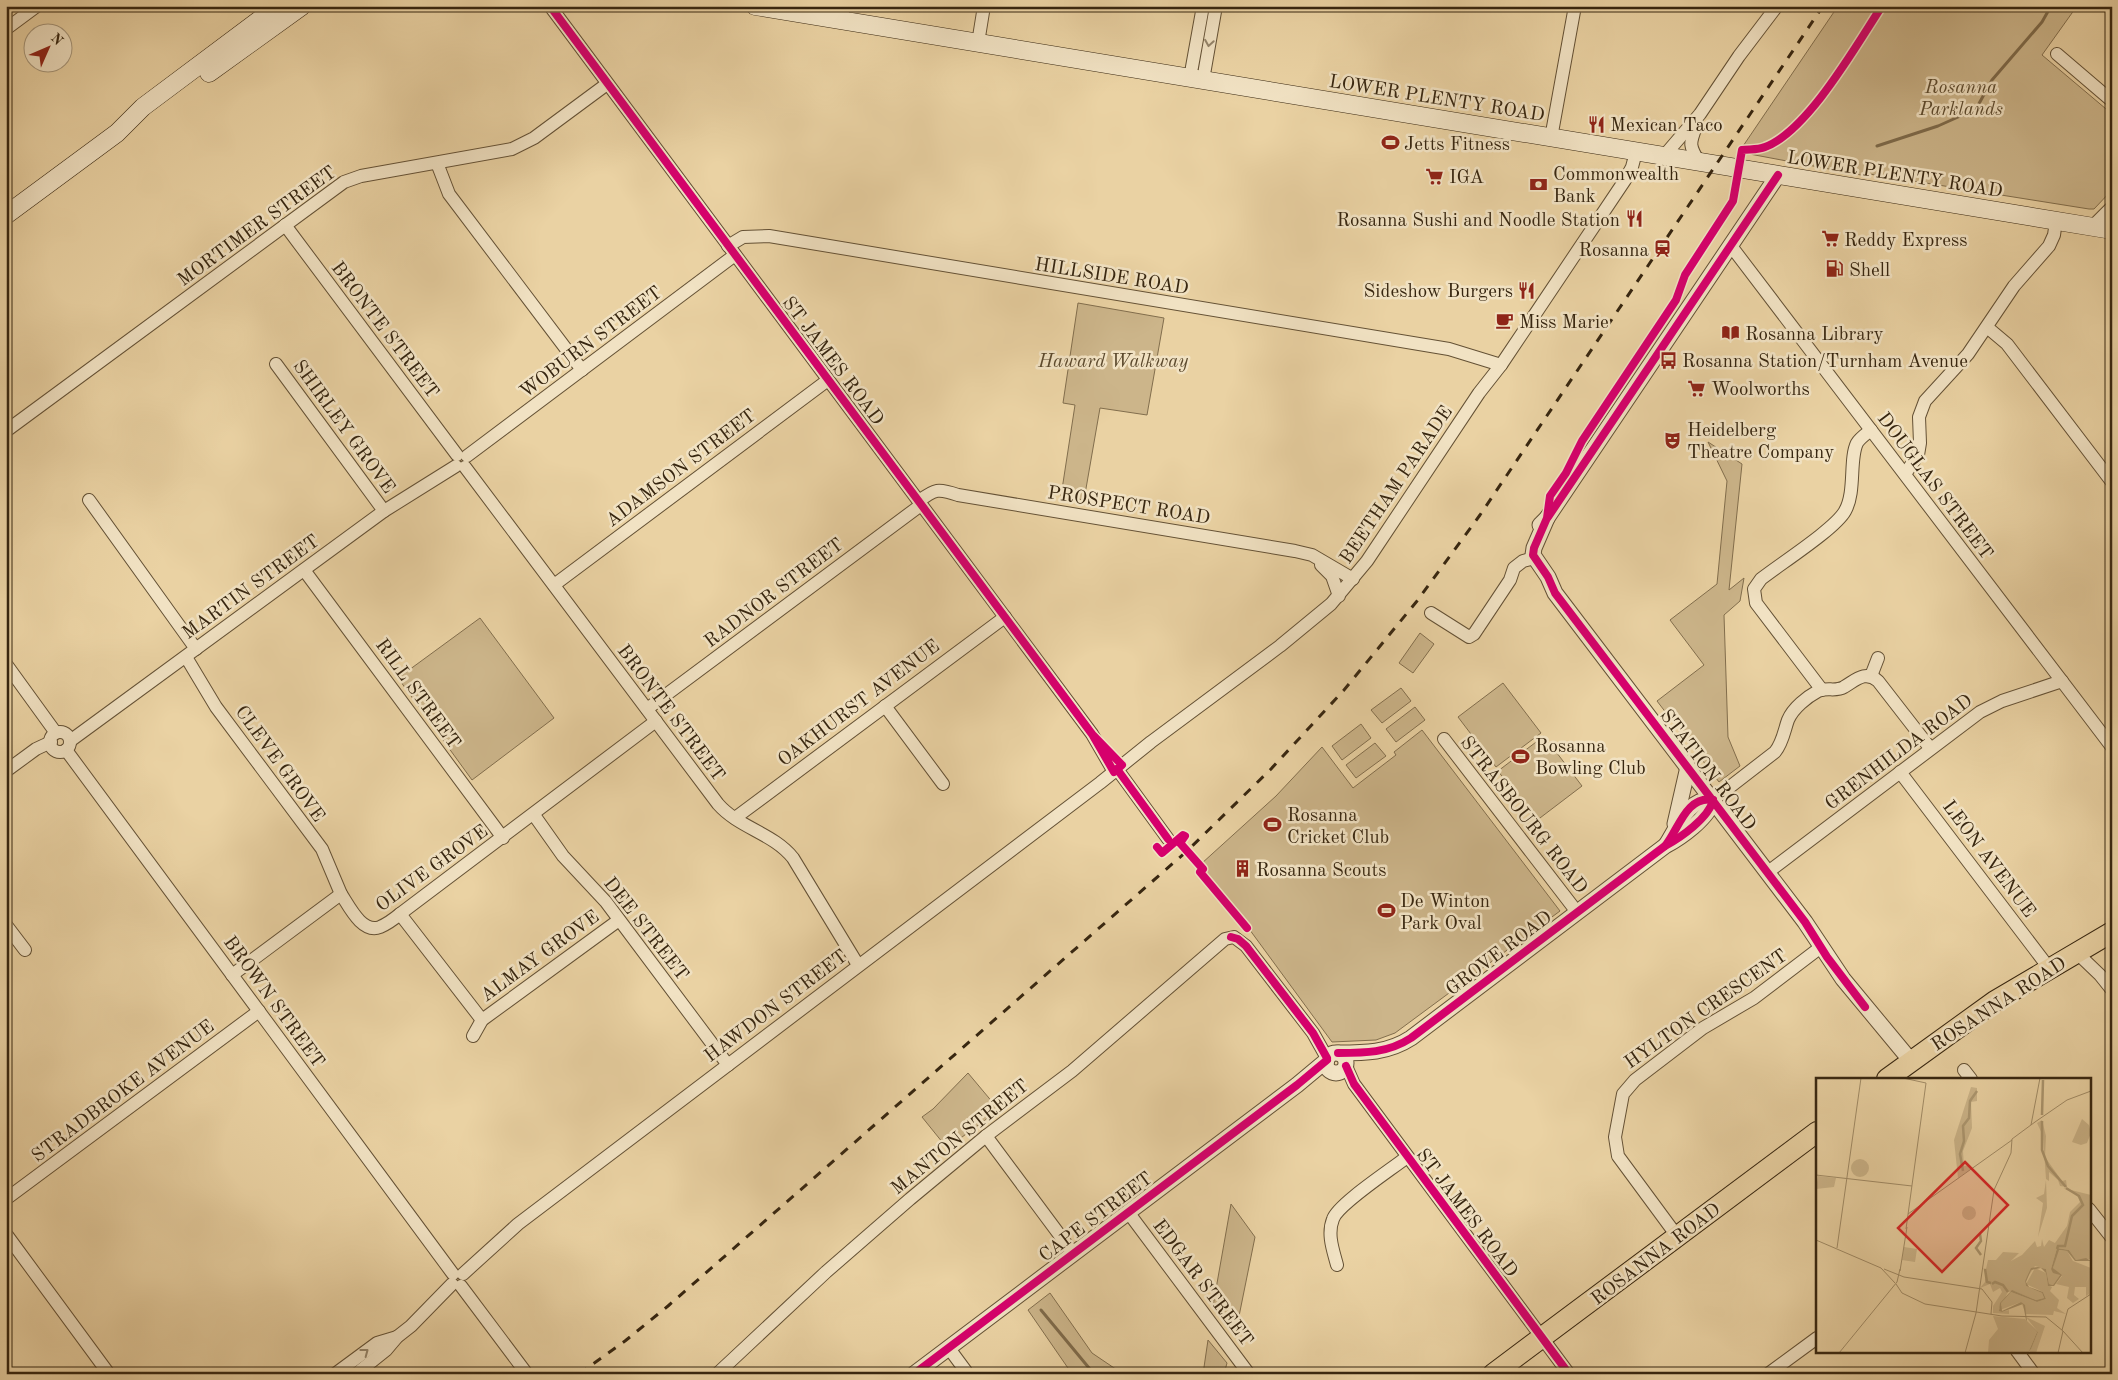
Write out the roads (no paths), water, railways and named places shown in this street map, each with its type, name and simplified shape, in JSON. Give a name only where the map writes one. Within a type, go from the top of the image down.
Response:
[{"type":"highway","name":"ROSANNA ROAD","points":[[1888,1078],[1995,1001],[2112,932]]},
{"type":"highway","name":"ROSANNA ROAD","points":[[1494,1374],[1816,1133]]},
{"type":"main road","points":[[6,214],[118,133],[149,117],[270,13],[302,6]]},
{"type":"main road","name":"LOWER PLENTY ROAD","points":[[755,6],[843,13],[978,43],[2112,230]]},
{"type":"street","points":[[6,29],[37,6]]},
{"type":"street","name":"ST JAMES ROAD","points":[[550,6],[1092,734],[1168,839]]},
{"type":"street","points":[[978,43],[984,6]]},
{"type":"street","points":[[1197,79],[1203,6]]},
{"type":"street","points":[[1197,79],[1216,6]]},
{"type":"street","points":[[1551,138],[1575,6]]},
{"type":"street","points":[[1664,156],[1700,114],[1739,56],[1777,6]]},
{"type":"street","points":[[2057,54],[2112,101]]},
{"type":"street","name":"MORTIMER STREET","points":[[6,431],[337,187],[352,179],[507,151],[519,147],[607,84]]},
{"type":"street","points":[[1699,162],[1690,141],[1700,114]]},
{"type":"street","name":"BEETHAM PARADE","points":[[1117,769],[1292,637],[1319,615],[1353,579],[1368,561],[1479,393],[1504,360],[1625,180],[1632,167],[1636,152]]},
{"type":"street","points":[[437,163],[450,194],[582,370]]},
{"type":"street","points":[[1431,612],[1469,637],[1474,634],[1510,580],[1530,557],[1547,518],[1778,175]]},
{"type":"street","points":[[2092,227],[2112,207]]},
{"type":"street","points":[[1902,470],[1917,458],[1919,448],[1919,417],[1925,401],[1958,366],[1988,328],[2014,286],[2049,246],[2054,235],[2056,221]]},
{"type":"street","name":"BRONTE STREET","points":[[285,225],[718,804],[735,818],[789,853],[858,966]]},
{"type":"street","name":"HILLSIDE ROAD","points":[[728,246],[744,237],[769,236],[1120,296],[1449,349],[1504,360]]},
{"type":"street","name":"WOBURN STREET","points":[[461,461],[582,370],[728,246]]},
{"type":"street","name":"DOUGLAS STREET","points":[[1731,246],[2062,681],[2109,738]]},
{"type":"street","points":[[1988,328],[2007,344],[2112,482]]},
{"type":"street","name":"SHIRLEY GROVE","points":[[276,364],[384,511]]},
{"type":"street","name":"ADAMSON STREET","points":[[554,585],[828,380]]},
{"type":"street","points":[[1873,433],[1855,456],[1850,496],[1844,514],[1761,579],[1754,589],[1756,603],[1822,690],[1841,688],[1858,677],[1871,676],[1881,684],[1930,748]]},
{"type":"street","name":"MARTIN STREET","points":[[68,746],[384,511],[461,461]]},
{"type":"street","name":"PROSPECT ROAD","points":[[921,505],[931,492],[940,489],[958,494],[1312,554],[1353,579]]},
{"type":"street","points":[[89,500],[196,649]]},
{"type":"street","name":"RADNOR STREET","points":[[647,709],[921,505]]},
{"type":"street","name":"PROSPECT ROAD","points":[[1295,551],[1326,568],[1336,583],[1338,596]]},
{"type":"street","name":"STATION ROAD","points":[[1530,557],[1548,577],[1555,592],[1768,872],[1865,1007],[1911,1061]]},
{"type":"street","name":"RILL STREET","points":[[304,570],[503,838]]},
{"type":"street","name":"OAKHURST AVENUE","points":[[735,818],[1005,617]]},
{"type":"street","name":"CLEVE GROVE","points":[[186,657],[216,707],[322,849],[341,894]]},
{"type":"street","points":[[1871,676],[1878,658]]},
{"type":"street","points":[[6,664],[53,738],[55,750],[61,752],[68,746]]},
{"type":"street","name":"GRENHILDA ROAD","points":[[1768,872],[1930,748],[1987,707],[2062,681]]},
{"type":"street","name":"GROVE ROAD","points":[[1336,1062],[1392,1048],[1411,1038],[1665,846],[1679,838],[1706,814],[1713,800],[1775,752],[1781,743],[1788,720],[1793,711],[1822,690]]},
{"type":"street","points":[[885,706],[943,784]]},
{"type":"street","name":"OLIVE GROVE","points":[[341,894],[364,925],[370,929],[379,928],[534,815],[656,721]]},
{"type":"street","points":[[6,771],[36,748],[53,738]]},
{"type":"street","name":"STRASBOURG ROAD","points":[[1444,739],[1577,912]]},
{"type":"street","name":"BROWN STREET","points":[[68,746],[232,975],[528,1374]]},
{"type":"street","points":[[1673,831],[1688,767]]},
{"type":"street","name":"HAWDON STREET","points":[[356,1374],[386,1350],[397,1337],[518,1224],[1117,769]]},
{"type":"street","name":"LEON AVENUE","points":[[1900,772],[2049,968]]},
{"type":"street","name":"GROVE ROAD","points":[[1665,846],[1683,816],[1696,804],[1706,800],[1713,800]]},
{"type":"street","name":"DEE STREET","points":[[534,815],[563,856],[606,902],[728,1065]]},
{"type":"street","points":[[232,975],[341,894]]},
{"type":"street","name":"ALMAY GROVE","points":[[400,914],[482,1020]]},
{"type":"street","name":"ALMAY GROVE","points":[[473,1036],[482,1020],[619,920]]},
{"type":"street","points":[[6,925],[25,950]]},
{"type":"street","name":"ST JAMES ROAD","points":[[1231,937],[1238,939],[1246,946],[1312,1033],[1354,1084],[1569,1374]]},
{"type":"street","name":"MANTON STREET","points":[[717,1374],[826,1272],[986,1136],[1077,1066],[1217,944],[1231,937]]},
{"type":"street","name":"HYLTON CRESCENT","points":[[1677,1236],[1621,1162],[1615,1150],[1614,1136],[1623,1094],[1635,1080],[1703,1028],[1754,998],[1821,947]]},
{"type":"street","points":[[2082,949],[2112,990]]},
{"type":"street","name":"STRADBROKE AVENUE","points":[[6,1199],[259,1011]]},
{"type":"street","name":"CAPE STREET","points":[[914,1374],[1297,1085],[1336,1062]]},
{"type":"street","points":[[986,1136],[1073,1253]]},
{"type":"street","points":[[1338,1265],[1330,1237],[1335,1214],[1345,1204],[1407,1158]]},
{"type":"street","points":[[2090,1209],[2112,1238]]},
{"type":"street","name":"EDGAR STREET","points":[[1128,1212],[1250,1374]]},
{"type":"street","points":[[6,1234],[109,1374]]},
{"type":"street","name":"HAWDON STREET","points":[[335,1374],[376,1344],[397,1337]]},
{"type":"street","points":[[1768,1374],[1816,1339]]},
{"type":"street","points":[[948,1348],[968,1374]]},
{"type":"street","points":[[2018,1352],[2034,1374]]},
{"type":"waterway","points":[[1877,146],[1938,126],[1976,109],[1992,80],[2042,22],[2051,6]]},
{"type":"waterway","points":[[1041,1310],[1094,1374]]},
{"type":"railway","points":[[579,1374],[625,1341],[668,1306],[1187,851],[1271,769],[1344,690],[1417,601],[1480,515],[1823,6]]},
{"type":"place","name":"Mexican Taco","points":[[1596,124]]},
{"type":"place","name":"Jetts Fitness","points":[[1390,143]]},
{"type":"place","name":"IGA","points":[[1435,176]]},
{"type":"place","name":"Commonwealth Bank","points":[[1539,184]]},
{"type":"place","name":"Rosanna Sushi and Noodle Station","points":[[1634,219]]},
{"type":"place","name":"Reddy Express","points":[[1830,239]]},
{"type":"place","name":"Rosanna","points":[[1663,249]]},
{"type":"place","name":"Shell","points":[[1835,269]]},
{"type":"place","name":"Sideshow Burgers","points":[[1527,290]]},
{"type":"place","name":"Miss Marie","points":[[1505,321]]},
{"type":"place","name":"Rosanna Library","points":[[1731,333]]},
{"type":"place","name":"Rosanna Station/Turnham Avenue","points":[[1668,360]]},
{"type":"place","name":"Woolworths","points":[[1697,388]]},
{"type":"place","name":"Heidelberg Theatre Company","points":[[1673,440]]},
{"type":"place","name":"Rosanna Bowling Club","points":[[1521,756]]},
{"type":"place","name":"Rosanna Cricket Club","points":[[1273,825]]},
{"type":"place","name":"Rosanna Scouts","points":[[1242,869]]},
{"type":"place","name":"De Winton Park Oval","points":[[1386,911]]},
{"type":"park label","name":"Rosanna Parklands","points":[[1961,97]]},
{"type":"park label","name":"Haward Walkway","points":[[1113,360]]}]
